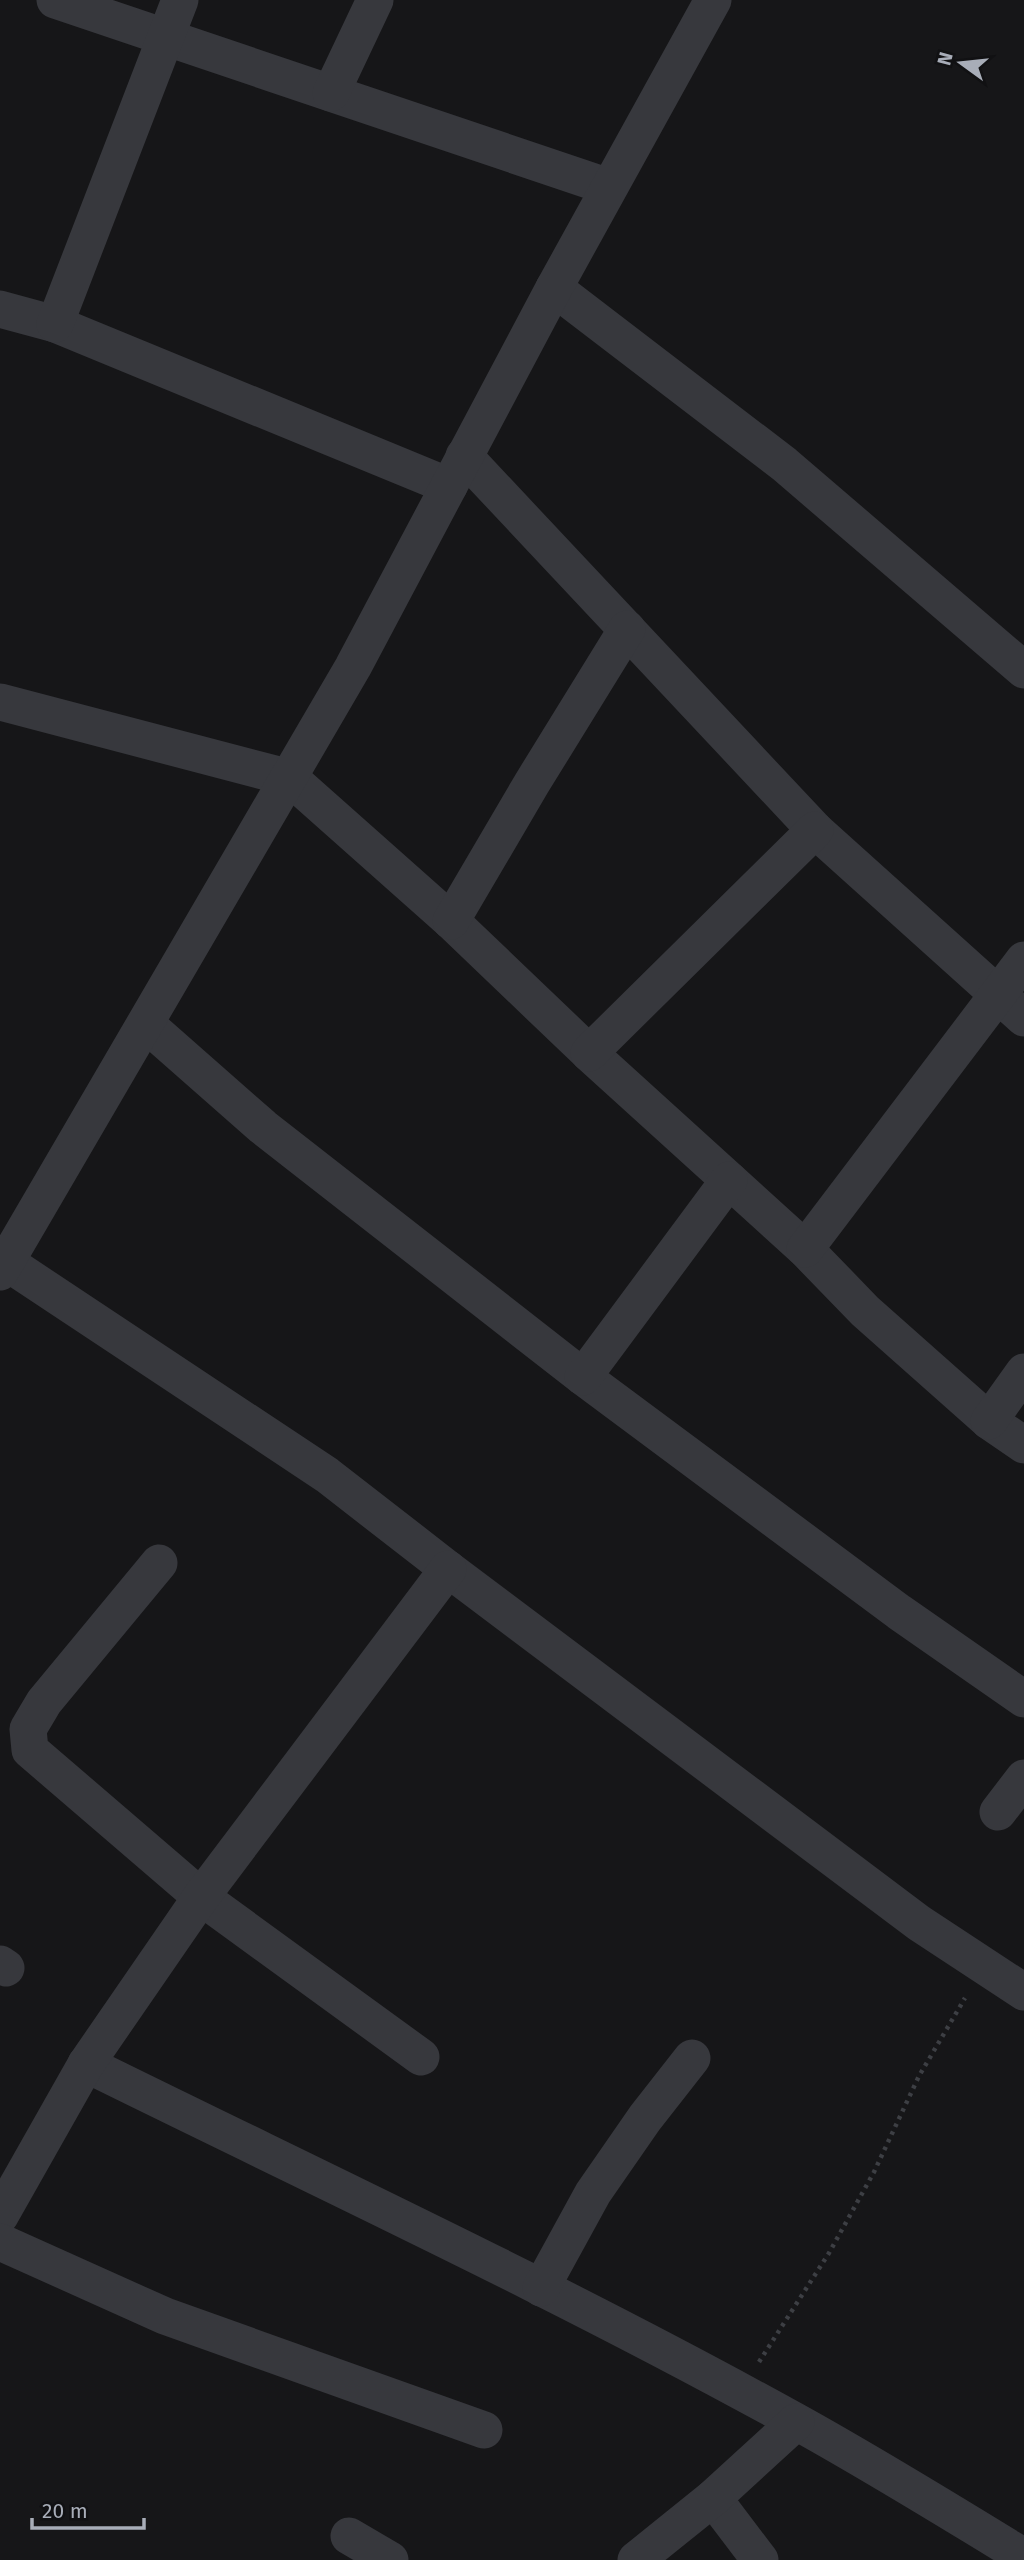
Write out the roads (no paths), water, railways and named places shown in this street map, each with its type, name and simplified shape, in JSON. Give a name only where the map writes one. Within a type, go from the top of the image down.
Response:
[{"type":"street","points":[[55,0],[609,187]]},
{"type":"street","points":[[55,324],[180,0]]},
{"type":"street","points":[[331,93],[374,0]]},
{"type":"street","points":[[713,0],[609,187],[353,667],[3,1267],[327,1475],[919,1923],[1024,1992]]},
{"type":"street","points":[[555,288],[784,464],[1024,670]]},
{"type":"street","points":[[0,309],[55,324],[456,471],[627,629],[815,830],[1011,1006]]},
{"type":"street","points":[[451,921],[627,629]]},
{"type":"street","points":[[0,702],[290,778],[451,921],[589,1053],[805,1249],[865,1311],[989,1421],[1024,1445]]},
{"type":"street","points":[[589,1053],[815,830]]},
{"type":"street","points":[[805,1249],[1011,1006],[1024,960]]},
{"type":"street","points":[[146,1024],[263,1127],[583,1377],[899,1612],[1024,1699]]},
{"type":"street","points":[[583,1377],[729,1180]]},
{"type":"street","points":[[989,1421],[1024,1372]]},
{"type":"street","points":[[159,1563],[44,1702],[28,1728],[30,1750],[201,1897],[421,2057]]},
{"type":"street","points":[[0,2216],[86,2064],[201,1897],[448,1569]]},
{"type":"street","points":[[998,1812],[1024,1778]]},
{"type":"street","points":[[541,2288],[593,2193],[645,2118],[692,2058]]},
{"type":"street","points":[[86,2064],[541,2288],[796,2422],[1023,2553]]},
{"type":"street","points":[[0,2242],[165,2316],[484,2430]]},
{"type":"street","points":[[636,2560],[713,2498],[796,2422]]},
{"type":"street","points":[[713,2498],[760,2560]]},
{"type":"street","points":[[349,2536],[390,2560]]}]
